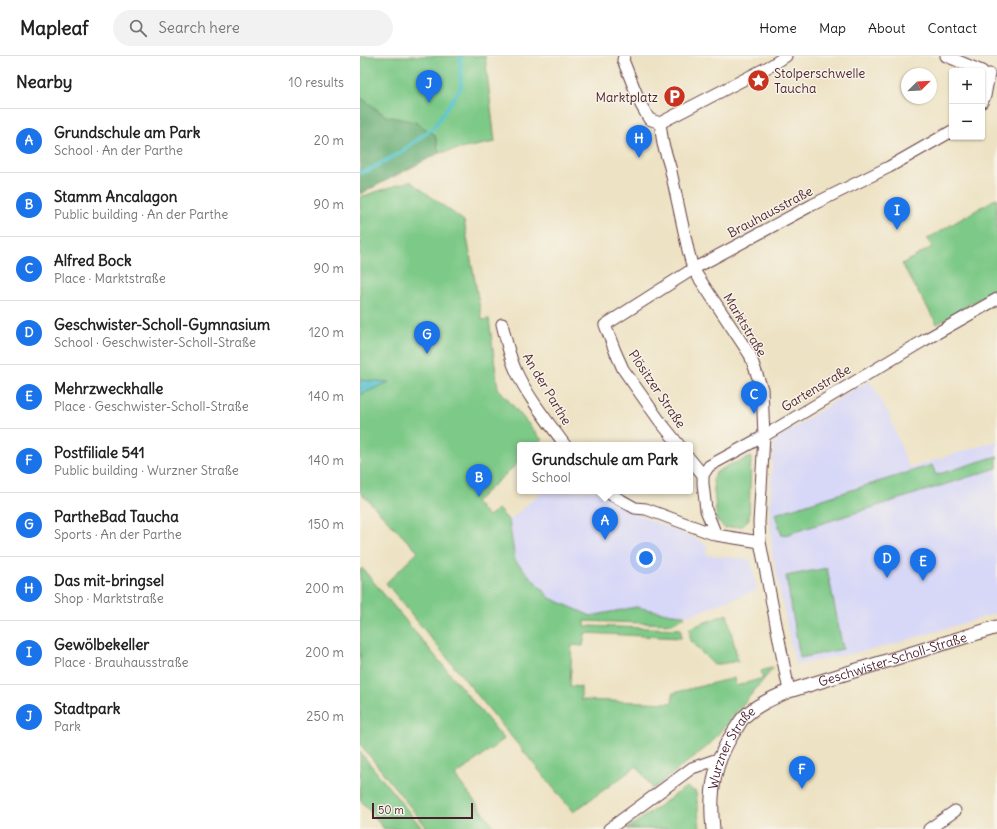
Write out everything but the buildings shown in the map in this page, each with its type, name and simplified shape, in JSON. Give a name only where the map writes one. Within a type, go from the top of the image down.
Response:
[{"type":"street","points":[[624,56],[623,60],[641,105],[649,119],[660,123],[772,65],[786,56]]},
{"type":"street","points":[[946,56],[987,73],[985,88]]},
{"type":"street","name":"Marktstraße","points":[[660,123],[663,144],[670,166],[693,269],[750,355],[762,389],[764,436],[759,523],[760,542],[789,691]]},
{"type":"street","name":"Brauhausstraße","points":[[605,325],[693,269],[812,205],[889,166],[949,132]]},
{"type":"street","name":"Gartenstraße","points":[[703,475],[709,466],[764,436],[922,341],[997,299]]},
{"type":"street","name":"An der Parthe","points":[[502,324],[510,357],[516,372],[539,409],[563,442]]},
{"type":"street","name":"Plösitzer Straße","points":[[605,325],[623,369],[677,442]]},
{"type":"street","points":[[693,462],[703,475],[706,510],[716,535]]},
{"type":"street","points":[[610,494],[635,508],[646,509],[716,535],[760,542]]},
{"type":"street","name":"Geschwister-Scholl-Straße","points":[[789,691],[997,627]]},
{"type":"street","name":"Wurzner Straße","points":[[713,829],[711,809],[715,774],[718,759],[730,737],[745,716],[766,701],[789,691]]},
{"type":"street","points":[[609,829],[692,768],[718,759]]},
{"type":"street","points":[[928,829],[955,811]]},
{"type":"shaded area","points":[[870,381],[890,417],[909,468],[997,441],[997,613],[884,647],[795,665],[772,551],[770,505],[774,441],[851,391]]},
{"type":"shaded area","points":[[540,494],[605,494],[611,499],[650,520],[695,538],[707,546],[706,555],[751,560],[757,590],[690,615],[672,614],[636,607],[591,616],[550,598],[515,560],[509,521]]},
{"type":"green space","points":[[360,56],[485,56],[495,142],[439,153],[435,135],[386,117],[360,97]]},
{"type":"green space","points":[[360,97],[386,116],[415,122],[435,135],[439,153],[360,194]]},
{"type":"green space","points":[[410,181],[464,221],[482,320],[489,319],[498,388],[542,440],[540,442],[517,442],[517,464],[475,502],[488,517],[498,509],[509,521],[515,560],[550,598],[591,616],[636,607],[684,615],[685,617],[672,624],[585,621],[585,626],[681,629],[681,638],[585,633],[583,646],[572,645],[570,686],[581,687],[581,700],[672,703],[673,693],[734,678],[736,686],[763,678],[761,671],[774,667],[709,745],[653,789],[637,766],[573,812],[386,583],[418,552],[360,492],[360,197]]},
{"type":"green space","points":[[997,198],[997,288],[937,324],[902,264],[932,247],[927,239]]},
{"type":"green space","points":[[997,456],[997,468],[782,536],[775,514],[932,465],[936,475]]},
{"type":"green space","points":[[751,457],[749,519],[742,526],[725,528],[717,521],[713,479],[715,473],[729,465]]},
{"type":"green space","points":[[362,568],[504,739],[455,776],[496,829],[428,829],[360,744],[360,570]]},
{"type":"green space","points":[[827,568],[843,649],[800,658],[786,576]]},
{"type":"green space","points":[[727,614],[738,661],[714,665],[690,641],[690,628]]},
{"type":"green space","points":[[360,752],[422,828],[421,829],[384,829],[360,799]]},
{"type":"green space","points":[[686,787],[696,792],[700,829],[627,829]]},
{"type":"water","points":[[360,380],[389,382],[360,395]]},
{"type":"waterway","points":[[360,173],[371,169],[401,152],[434,127],[461,87],[460,56]]},
{"type":"place","name":"Stolperschwelle Taucha","points":[[759,80]]},
{"type":"place","name":"Marktplatz","points":[[674,97]]},
{"type":"place","name":"Stadtpark","points":[[429,103]]},
{"type":"place","name":"Das mit-bringsel","points":[[639,158]]},
{"type":"place","name":"Gewölbekeller","points":[[897,230]]},
{"type":"place","name":"PartheBad Taucha","points":[[427,354]]},
{"type":"place","name":"Alfred Bock","points":[[754,414]]},
{"type":"place","name":"Stamm Ancalagon","points":[[479,497]]},
{"type":"place","name":"Grundschule am Park","points":[[605,540]]},
{"type":"place","name":"Geschwister-Scholl-Gymnasium","points":[[887,578]]},
{"type":"place","name":"Mehrzweckhalle","points":[[923,581]]},
{"type":"place","name":"Postfiliale 541","points":[[802,789]]}]
